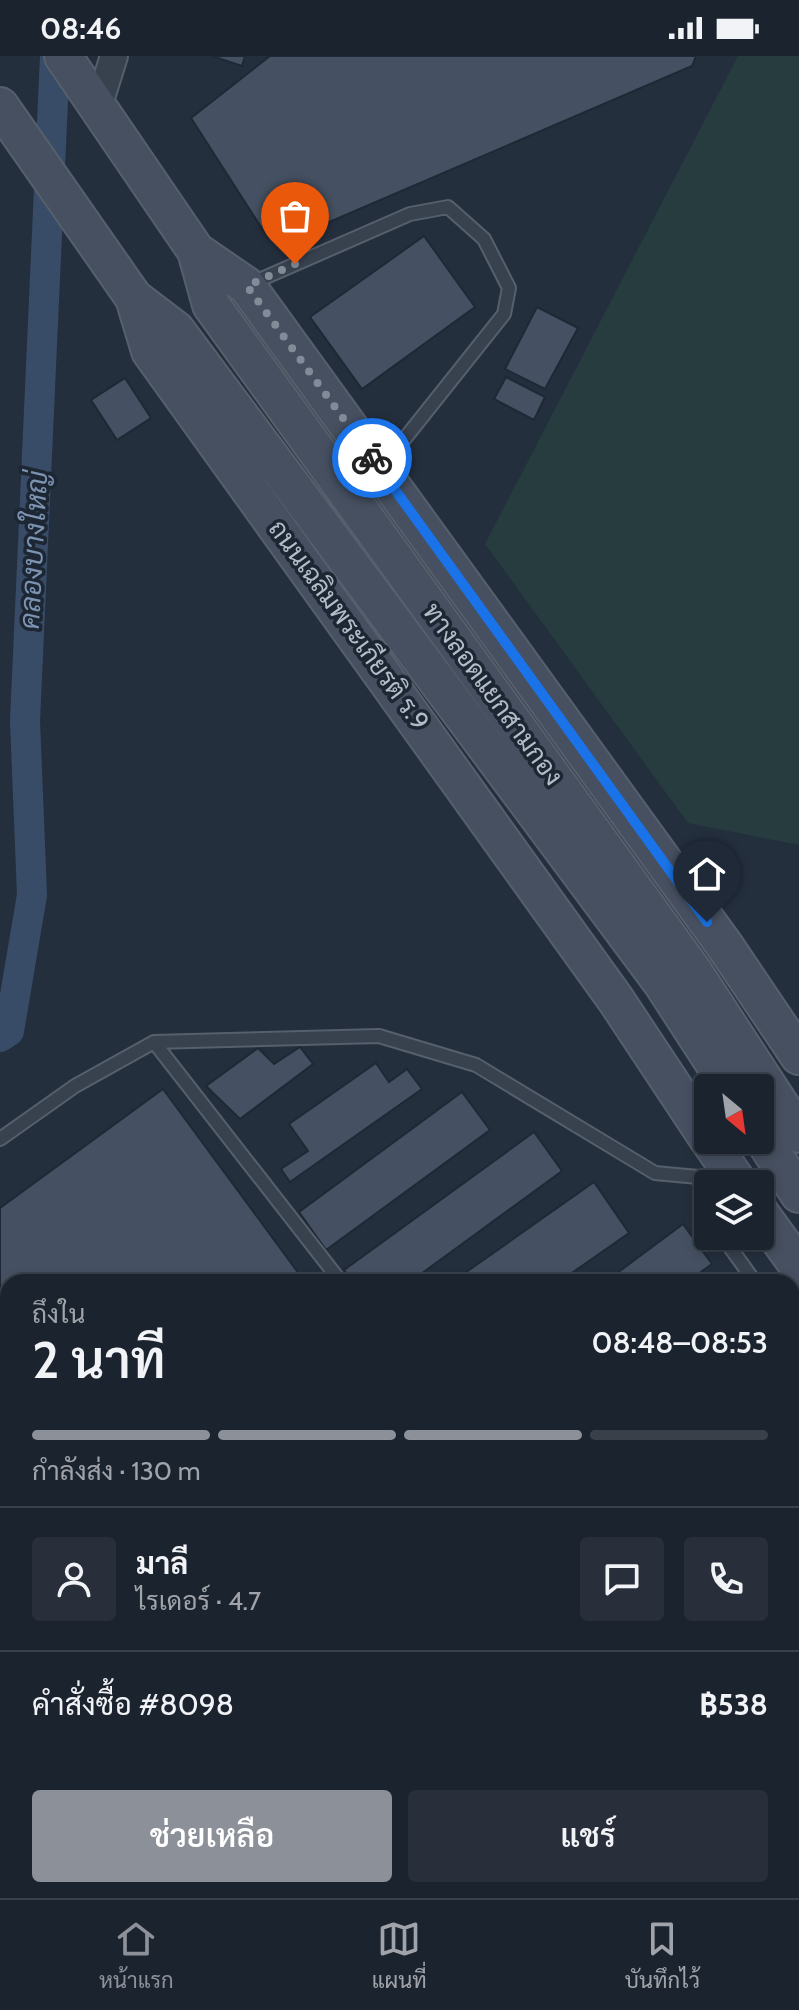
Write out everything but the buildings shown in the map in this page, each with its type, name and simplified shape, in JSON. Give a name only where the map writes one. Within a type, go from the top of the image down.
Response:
[{"type":"main road","points":[[65,59],[196,251],[247,286],[725,946],[799,1056]]},
{"type":"main road","name":"ถนนเฉลิมพระเกียรติ ร.9","points":[[0,106],[134,298],[150,351],[598,974],[694,1118]]},
{"type":"main road","name":"ทางลอดแยกสามกอง","points":[[196,251],[211,305],[693,971],[799,1134]]},
{"type":"main road","name":"ทางลอดแยกสามกอง","points":[[134,298],[176,330],[662,983],[721,1074]]},
{"type":"main road","points":[[773,1154],[799,1194]]},
{"type":"main road","points":[[774,1232],[799,1267]]},
{"type":"street","points":[[98,107],[114,56]]},
{"type":"lane","points":[[247,286],[410,214],[435,209],[448,207],[484,239],[509,288],[504,314],[380,470]]},
{"type":"lane","points":[[0,1139],[75,1086],[154,1042],[379,1036],[476,1065],[655,1173],[694,1176]]},
{"type":"lane","points":[[154,1042],[335,1274]]},
{"type":"lane","points":[[732,1250],[749,1274]]},
{"type":"green space","points":[[738,56],[799,56],[799,845],[688,823],[485,544]]},
{"type":"waterway","name":"คลองบางใหญ่","points":[[0,1037],[9,1031],[32,895],[25,721],[55,56]]},
{"type":"way so far","points":[[295,264],[247,286],[372,458]]},
{"type":"route","points":[[372,458],[707,922]]}]
